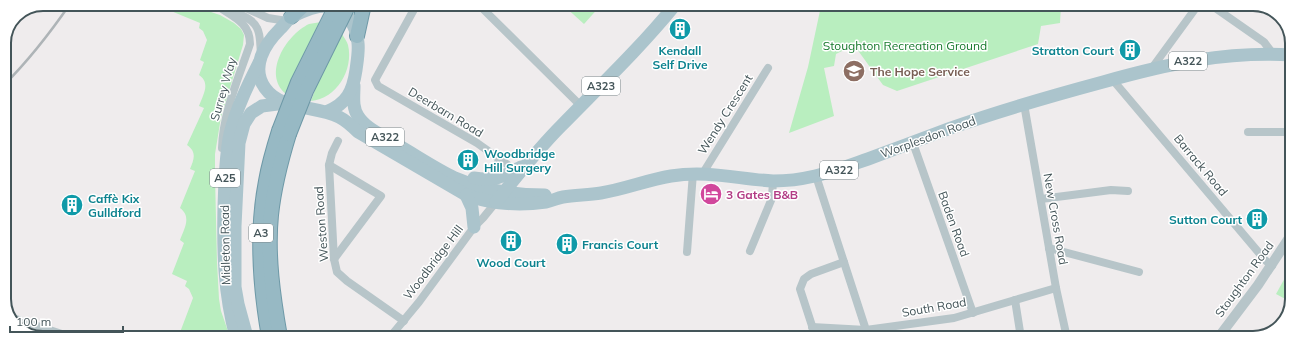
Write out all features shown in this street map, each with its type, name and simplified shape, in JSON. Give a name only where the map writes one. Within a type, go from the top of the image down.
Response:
[{"type":"highway","points":[[289,19],[298,11]]},
{"type":"highway","name":"A3","points":[[268,331],[261,272],[261,226],[266,180],[284,132],[298,82],[334,11]]},
{"type":"highway","name":"A3","points":[[279,331],[272,283],[270,247],[271,215],[284,132],[346,11]]},
{"type":"highway","points":[[357,36],[361,11]]},
{"type":"main road","points":[[307,11],[289,19],[274,34],[260,57],[259,69],[262,84],[270,94],[285,103],[326,112],[337,107],[345,100],[351,92],[354,84],[358,44],[357,36],[348,17],[341,11]]},
{"type":"main road","name":"A323","points":[[525,164],[636,50],[670,11]]},
{"type":"main road","name":"Worplesdon Road","points":[[326,112],[344,120],[358,132],[466,195],[483,200],[500,197],[536,195],[562,197],[601,193],[659,179],[698,173],[774,181],[793,180],[816,176],[849,166],[969,122],[1024,104],[1152,68],[1203,58],[1234,54],[1285,55]]},
{"type":"main road","name":"Midleton Road","points":[[234,331],[227,301],[224,250],[224,193],[231,133],[260,57]]},
{"type":"main road","name":"Worplesdon Road","points":[[354,84],[354,106],[357,114],[364,123],[443,171],[512,204],[534,204],[562,197]]},
{"type":"main road","name":"Midleton Road","points":[[245,331],[238,304],[236,287],[235,226],[240,138],[248,116],[255,110],[262,106],[285,103]]},
{"type":"main road","points":[[238,161],[251,124],[263,114],[274,110],[329,120],[358,132]]},
{"type":"main road","points":[[443,171],[490,180],[502,177],[525,164]]},
{"type":"main road","points":[[525,164],[522,176],[524,184],[527,191],[536,195]]},
{"type":"main road","points":[[500,197],[525,164]]},
{"type":"main road","points":[[466,195],[472,208],[474,227]]},
{"type":"street","name":"Surrey Way","points":[[224,193],[222,164],[223,138],[227,115],[250,44],[250,37],[246,27],[238,19],[225,11]]},
{"type":"street","name":"Surrey Way","points":[[231,11],[240,14],[253,22],[258,32],[260,57]]},
{"type":"street","points":[[252,11],[268,18],[289,19]]},
{"type":"street","name":"Deerbarn Road","points":[[413,11],[375,80],[378,86],[477,143],[508,165]]},
{"type":"street","points":[[485,11],[581,106]]},
{"type":"street","points":[[1152,68],[1194,11]]},
{"type":"street","points":[[1219,11],[1264,42],[1272,54]]},
{"type":"street","name":"Wendy Crescent","points":[[698,173],[768,68]]},
{"type":"street","name":"Barrack Road","points":[[1112,79],[1261,255],[1272,266]]},
{"type":"street","name":"New Cross Road","points":[[1024,104],[1056,288],[1065,331]]},
{"type":"street","points":[[1248,132],[1285,132]]},
{"type":"street","name":"Weston Road","points":[[338,142],[332,153],[329,165],[334,259],[337,272],[347,281],[404,321]]},
{"type":"street","name":"Baden Road","points":[[912,143],[973,313]]},
{"type":"street","points":[[494,168],[500,160]]},
{"type":"street","points":[[329,165],[380,196],[334,259]]},
{"type":"street","points":[[688,252],[698,173]]},
{"type":"street","points":[[816,176],[866,330]]},
{"type":"street","points":[[750,251],[772,198],[774,181]]},
{"type":"street","points":[[1040,199],[1111,190],[1128,191]]},
{"type":"street","name":"Woodbridge Hill","points":[[395,331],[474,227],[500,197]]},
{"type":"street","name":"Stoughton Road","points":[[1223,331],[1272,266],[1285,245]]},
{"type":"street","points":[[1049,248],[1139,272]]},
{"type":"street","points":[[813,331],[800,289],[804,279],[811,274],[844,262]]},
{"type":"street","name":"South Road","points":[[812,327],[866,330],[954,318],[1056,288]]},
{"type":"street","points":[[1015,300],[1020,331]]},
{"type":"street","points":[[18,319],[54,331]]},
{"type":"green space","points":[[171,11],[208,11],[220,15],[234,23],[241,29],[244,35],[243,45],[221,117],[215,154],[219,299],[221,311],[228,331],[181,331],[193,298],[189,289],[185,286],[187,281],[172,274],[184,243],[180,240],[186,223],[186,215],[180,208],[195,171],[190,169],[194,156],[192,150],[187,145],[204,108],[199,106],[205,89],[205,82],[199,75],[204,62],[200,60],[207,40],[203,31],[199,28],[200,23]]},
{"type":"green space","points":[[570,11],[596,11],[584,24]]},
{"type":"green space","name":"Stoughton Recreation Ground","points":[[820,11],[1061,11],[1060,23],[1041,26],[1038,44],[897,91],[883,85],[854,45],[836,54],[834,66],[824,68],[834,116],[789,133],[808,67]]},
{"type":"green space","points":[[321,22],[286,94],[279,86],[276,76],[280,56],[285,46],[300,29],[309,24]]},
{"type":"green space","points":[[342,34],[348,44],[349,55],[346,73],[341,82],[328,95],[311,101],[319,79]]},
{"type":"green space","points":[[1285,278],[1285,299],[1276,294]]},
{"type":"railway","points":[[11,78],[39,46],[65,11]]},
{"type":"place","name":"Kendall Self Drive","points":[[680,29]]},
{"type":"place","name":"Stratton Court","points":[[1130,50]]},
{"type":"place","name":"The Hope Service","points":[[854,71]]},
{"type":"place","name":"Woodbridge Hill Surgery","points":[[468,160]]},
{"type":"place","name":"3 Gates B&B","points":[[711,194]]},
{"type":"place","name":"Caffè Kix Gulldford","points":[[72,205]]},
{"type":"place","name":"Sutton Court","points":[[1257,219]]},
{"type":"place","name":"Wood Court","points":[[511,241]]},
{"type":"place","name":"Francis Court","points":[[567,244]]}]
